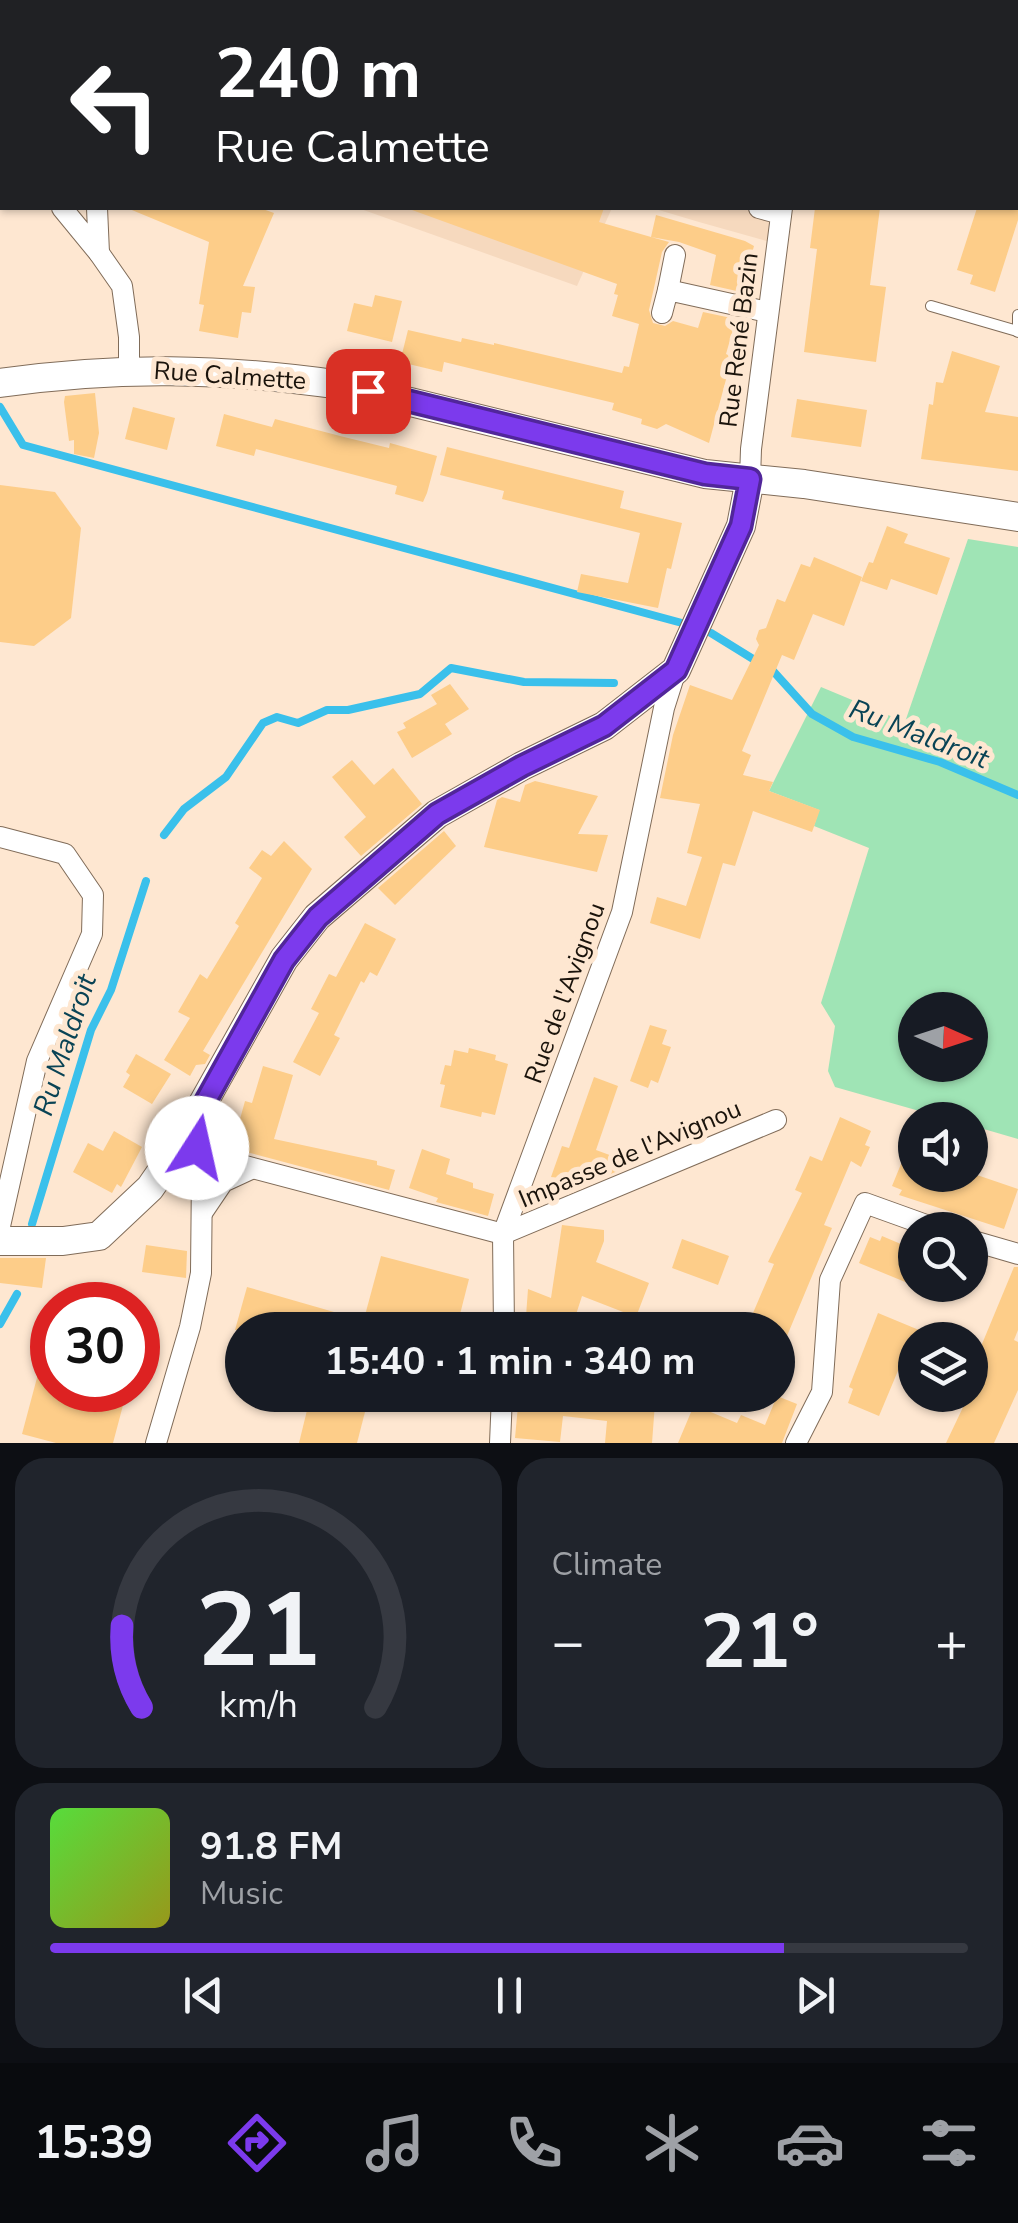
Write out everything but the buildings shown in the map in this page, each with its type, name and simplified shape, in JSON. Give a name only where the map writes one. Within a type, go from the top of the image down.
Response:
[{"type":"street","points":[[64,210],[122,286],[129,370]]},
{"type":"street","points":[[97,210],[99,253]]},
{"type":"street","name":"Rue René Bazin","points":[[750,479],[781,211]]},
{"type":"street","points":[[662,313],[675,255]]},
{"type":"street","points":[[668,290],[767,312]]},
{"type":"street","name":"Rue Calmette","points":[[0,383],[129,370],[219,370],[340,384],[705,474],[804,484],[1018,517]]},
{"type":"street","points":[[0,1241],[99,1236],[150,1188],[194,1124],[284,960],[318,917],[437,814],[604,726],[676,670],[741,526],[750,479]]},
{"type":"street","name":"Rue de l'Avignou","points":[[504,1312],[503,1234],[622,912],[664,708],[676,670]]},
{"type":"street","points":[[0,837],[65,854],[93,894],[92,934],[37,1061],[0,1226]]},
{"type":"street","name":"Impasse de l'Avignou","points":[[503,1234],[776,1120]]},
{"type":"street","points":[[194,1124],[197,1148],[211,1158],[503,1234]]},
{"type":"street","points":[[156,1443],[190,1327],[201,1273],[202,1172],[188,1162],[166,1164]]},
{"type":"street","points":[[202,1214],[223,1182],[251,1169]]},
{"type":"street","points":[[796,1443],[822,1392],[830,1280],[865,1202],[898,1214]]},
{"type":"street","points":[[988,1245],[1018,1254]]},
{"type":"street","points":[[500,1443],[501,1412]]},
{"type":"lane","points":[[931,306],[1017,332],[1018,315]]},
{"type":"shaded area","points":[[364,210],[611,210],[577,286]]},
{"type":"shaded area","points":[[659,210],[774,210],[770,242]]},
{"type":"green space","points":[[968,539],[1018,547],[1018,1139],[988,1130],[988,1102],[898,1105],[835,1087],[828,1071],[835,1026],[821,1003],[869,848],[814,826],[819,810],[769,791],[821,687],[905,722]]},
{"type":"waterway","points":[[0,407],[23,445],[682,623]]},
{"type":"waterway","name":"Ru Maldroit","points":[[711,633],[774,672],[812,714],[853,737],[940,762],[1018,795]]},
{"type":"waterway","name":"Ru Maldroit","points":[[164,835],[184,809],[226,777],[263,723],[277,717],[298,723],[327,710],[348,710],[420,694],[451,668],[524,682],[614,683]]},
{"type":"waterway","name":"Ru Maldroit","points":[[32,1224],[91,1030],[111,990],[146,881]]},
{"type":"waterway","name":"Ru Maldroit","points":[[0,1324],[17,1294]]},
{"type":"route","points":[[197,1148],[194,1124],[204,1104],[284,960],[318,917],[437,814],[604,726],[676,670],[746,512],[750,479],[705,474],[368,391]]}]
